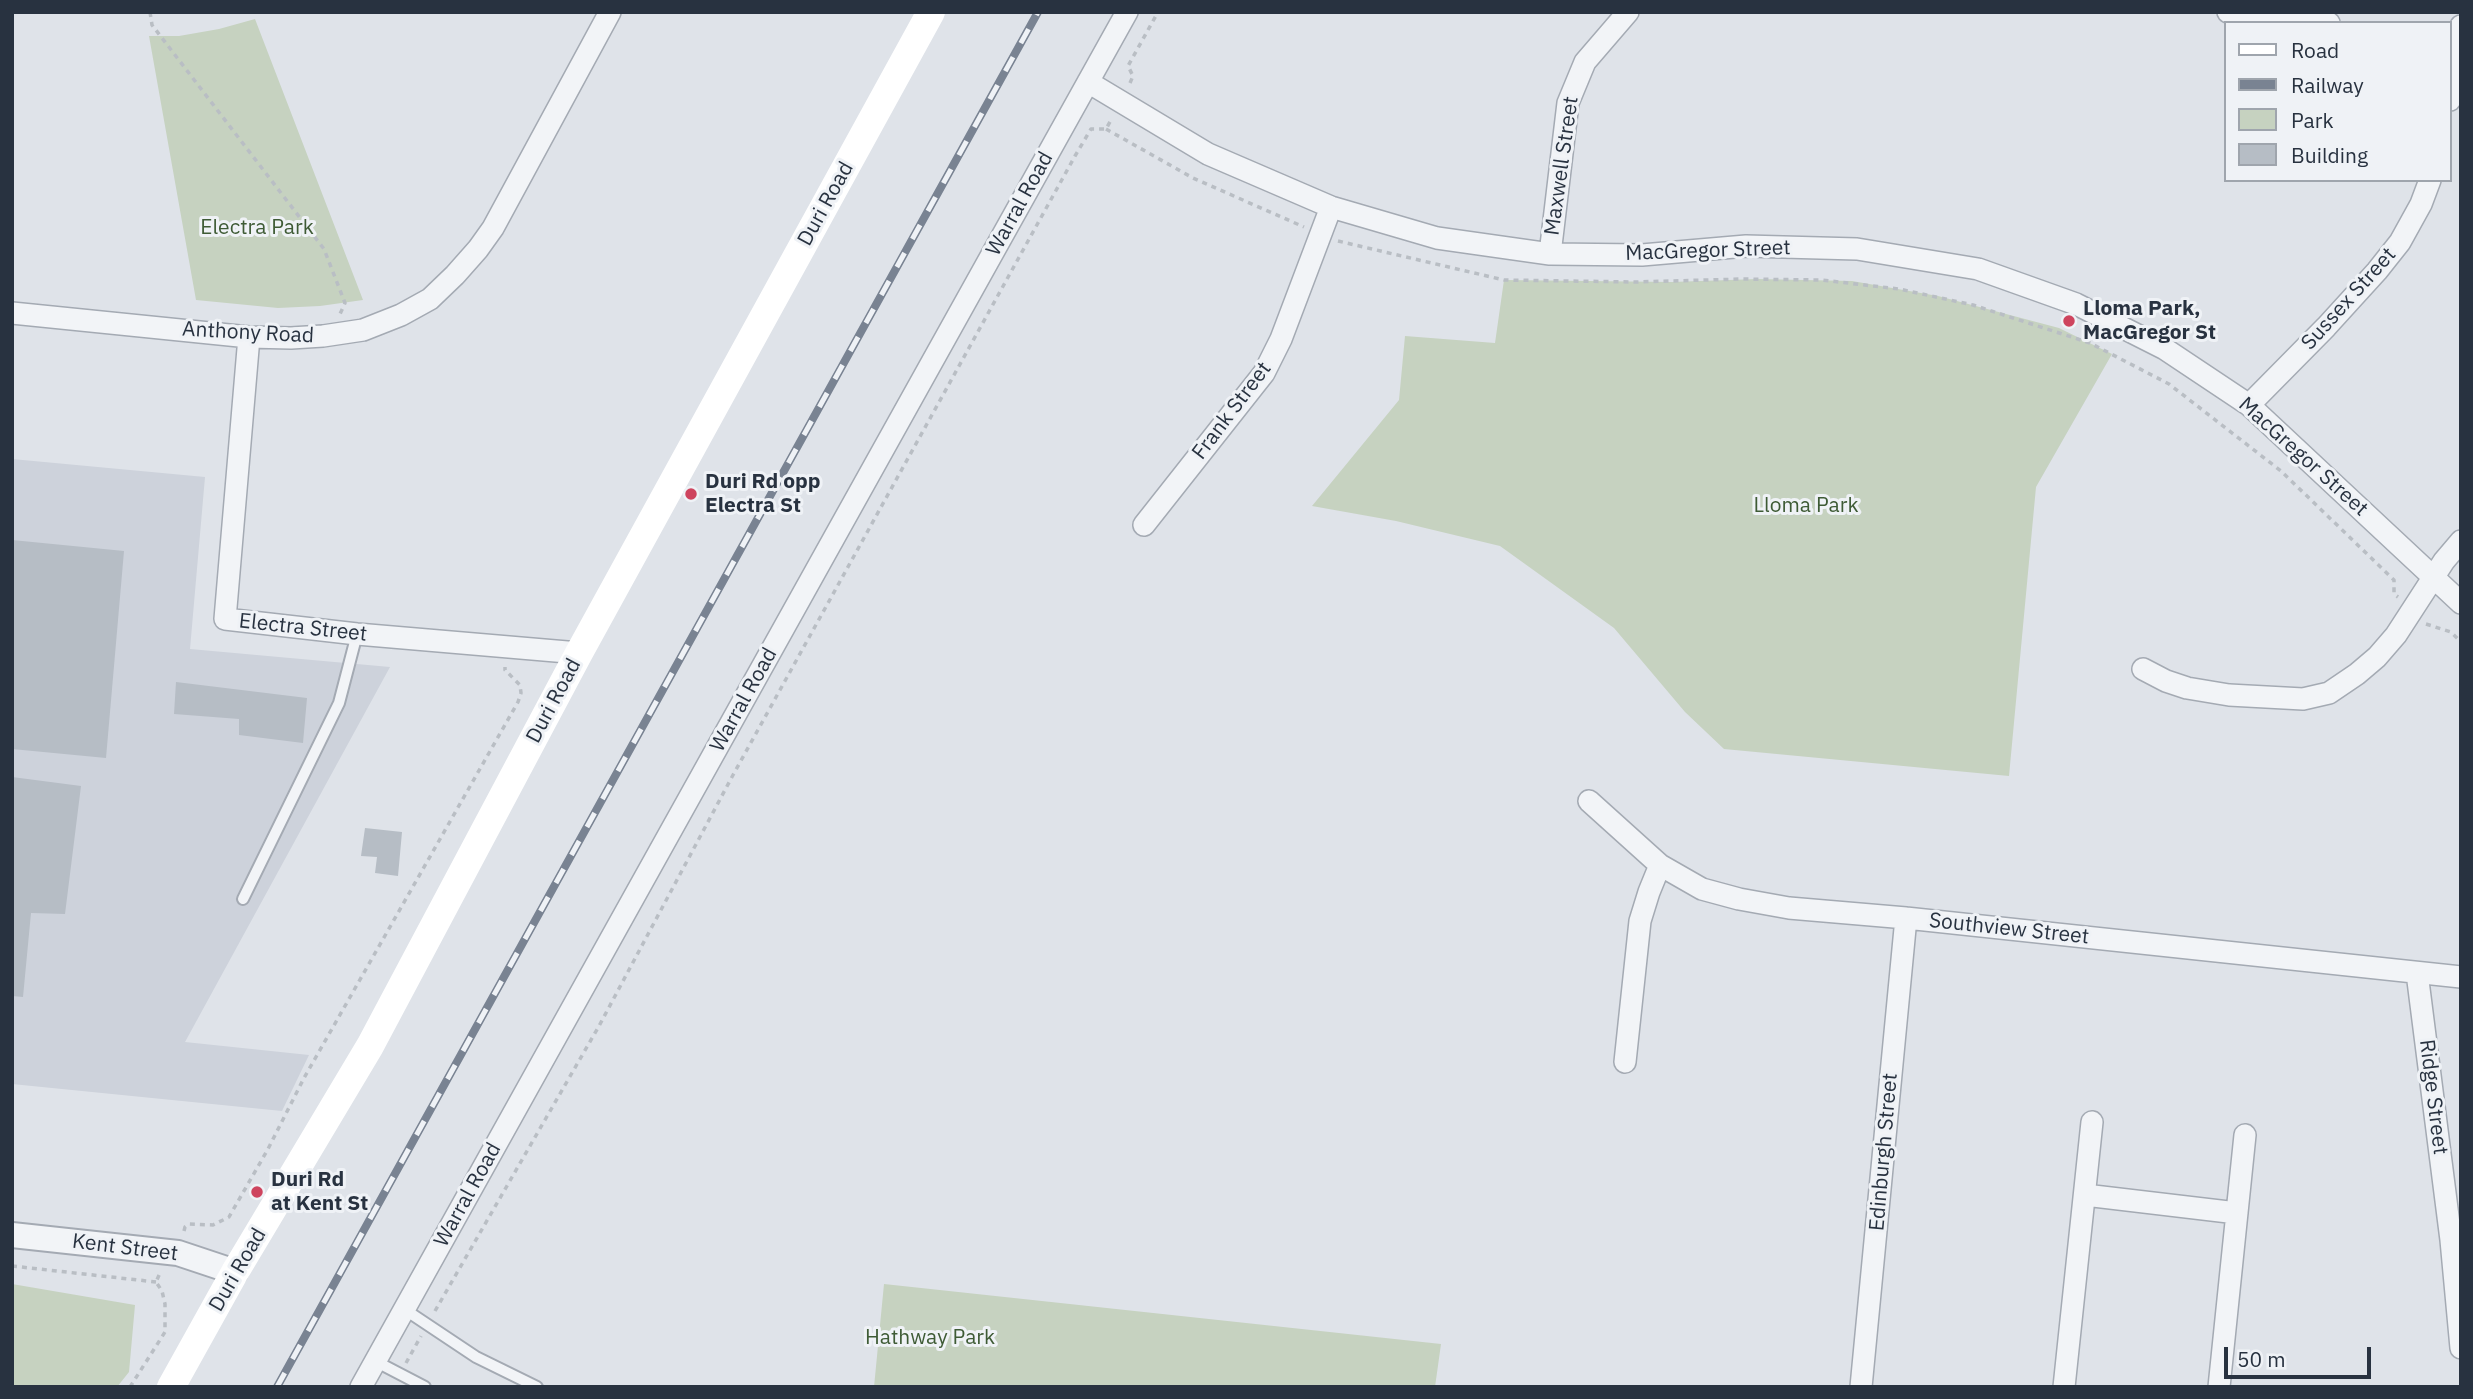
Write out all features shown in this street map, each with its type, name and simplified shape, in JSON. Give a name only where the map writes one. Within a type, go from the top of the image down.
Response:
[{"type":"main road","name":"Duri Road","points":[[171,1387],[235,1272],[370,1046],[579,653],[931,12]]},
{"type":"street","name":"Anthony Road","points":[[12,313],[249,337],[291,338],[363,330],[401,315],[430,299],[470,258],[493,228],[610,12]]},
{"type":"street","name":"Warral Road","points":[[361,1387],[1126,12]]},
{"type":"street","points":[[2228,12],[2311,21]]},
{"type":"street","name":"Maxwell Street","points":[[1550,254],[1568,103],[1586,62],[1623,14]]},
{"type":"street","points":[[2452,81],[2457,33]]},
{"type":"street","name":"MacGregor Street","points":[[1088,82],[1208,154],[1331,207],[1437,238],[1550,254],[1642,255],[1746,246],[1857,249],[1978,269],[2087,309],[2165,349],[2249,405],[2461,603]]},
{"type":"street","name":"Sussex Street","points":[[2249,405],[2385,262],[2400,242],[2421,204],[2429,182]]},
{"type":"street","name":"Frank Street","points":[[1144,525],[1265,373],[1282,339],[1331,207]]},
{"type":"street","name":"Electra Street","points":[[249,337],[225,620],[579,653]]},
{"type":"street","points":[[2143,668],[2166,681],[2187,688],[2255,698],[2303,699],[2329,693],[2377,657],[2413,611],[2444,561],[2461,541]]},
{"type":"street","name":"Southview Street","points":[[1589,801],[1660,865],[1702,889],[1739,899],[1789,908],[2461,977]]},
{"type":"street","points":[[1625,1062],[1640,920],[1660,865]]},
{"type":"street","name":"Edinburgh Street","points":[[1861,1387],[1906,918]]},
{"type":"street","name":"Ridge Street","points":[[2417,973],[2451,1240],[2461,1348]]},
{"type":"street","points":[[2064,1387],[2092,1122]]},
{"type":"street","points":[[2219,1387],[2245,1135]]},
{"type":"street","points":[[2085,1195],[2237,1213]]},
{"type":"street","name":"Kent Street","points":[[12,1235],[178,1253],[235,1272]]},
{"type":"lane","points":[[243,899],[339,703],[357,634]]},
{"type":"lane","points":[[404,1309],[475,1357],[537,1387]]},
{"type":"lane","points":[[375,1361],[425,1387]]},
{"type":"path","points":[[150,12],[152,25],[324,249],[345,303],[331,335]]},
{"type":"path","points":[[1129,83],[1133,76],[1128,66],[1158,12]]},
{"type":"path","points":[[1106,128],[1111,120]]},
{"type":"path","points":[[400,1375],[599,1026],[733,775],[1091,129],[1106,128],[1193,178],[1255,207],[1344,243],[1504,280],[1822,280],[1899,289],[1973,305],[2090,344],[2169,384],[2281,471],[2394,580],[2394,594],[2428,626],[2451,632],[2461,642]]},
{"type":"path","points":[[130,1387],[166,1332],[165,1304],[156,1282],[161,1270],[178,1253]]},
{"type":"path","points":[[12,1266],[156,1282]]},
{"type":"shaded area","points":[[12,459],[205,477],[190,649],[390,667],[185,1042],[309,1055],[282,1111],[12,1084]]},
{"type":"green space","name":"Electra Park","points":[[255,19],[363,300],[278,308],[196,300],[149,36],[179,36]]},
{"type":"green space","name":"Lloma Park","points":[[1757,279],[1852,281],[1938,296],[2059,328],[2112,354],[2036,487],[2009,776],[1724,749],[1685,712],[1614,628],[1500,546],[1396,521],[1312,506],[1399,400],[1405,336],[1495,343],[1504,280],[1672,282]]},
{"type":"green space","points":[[12,1284],[135,1305],[129,1372],[117,1387],[12,1387]]},
{"type":"green space","name":"Hathway Park","points":[[884,1284],[1441,1344],[1435,1387],[874,1387]]},
{"type":"building","points":[[12,540],[124,551],[106,758],[12,749]]},
{"type":"building","points":[[176,682],[307,698],[303,743],[239,735],[239,719],[174,714]]},
{"type":"building","points":[[12,777],[81,786],[65,914],[31,913],[23,997],[12,996]]},
{"type":"building","points":[[365,828],[402,832],[398,876],[375,873],[377,857],[361,856]]},
{"type":"railway","points":[[277,1387],[1038,12]]},
{"type":"place","name":"Lloma Park, MacGregor St","points":[[2069,321]]},
{"type":"place","name":"Duri Rd opp Electra St","points":[[691,494]]},
{"type":"place","name":"Duri Rd at Kent St","points":[[257,1192]]}]
